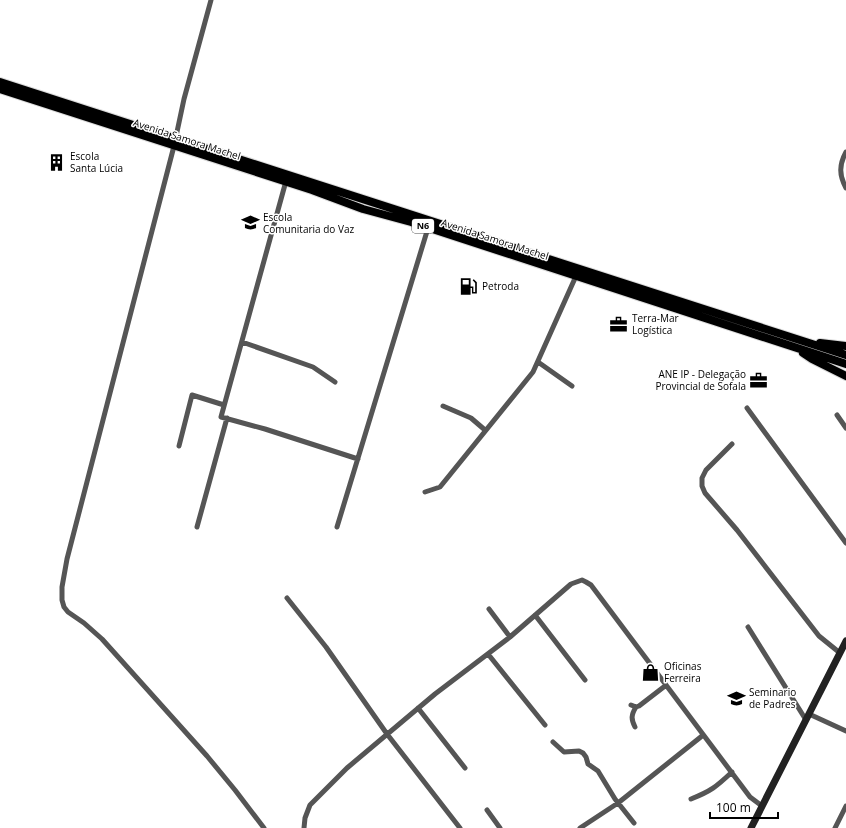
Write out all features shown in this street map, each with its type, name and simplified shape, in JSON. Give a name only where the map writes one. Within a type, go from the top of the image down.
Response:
[{"type":"highway","name":"Avenida Samora Machel","points":[[0,82],[81,109],[363,209],[428,228],[846,364]]},
{"type":"highway","name":"Avenida Samora Machel","points":[[0,89],[175,142],[846,355]]},
{"type":"highway","points":[[807,342],[846,346]]},
{"type":"highway","points":[[796,348],[812,359],[846,376]]},
{"type":"main road","points":[[751,828],[846,641]]},
{"type":"street","points":[[211,0],[184,99],[175,142],[67,559],[62,587],[62,600],[68,612],[84,623],[102,639],[207,756],[264,828]]},
{"type":"street","points":[[846,152],[842,159],[840,172],[841,179],[846,188]]},
{"type":"street","points":[[286,181],[221,417],[265,429],[358,459]]},
{"type":"street","points":[[337,527],[428,228]]},
{"type":"street","points":[[425,492],[440,486],[533,372],[576,276]]},
{"type":"street","points":[[242,342],[313,367],[335,382]]},
{"type":"street","points":[[538,362],[572,386]]},
{"type":"street","points":[[179,446],[192,396],[224,404]]},
{"type":"street","points":[[443,406],[471,418],[485,430]]},
{"type":"street","points":[[747,408],[846,543]]},
{"type":"street","points":[[837,415],[846,428]]},
{"type":"street","points":[[197,527],[227,418]]},
{"type":"street","points":[[732,444],[706,470],[702,478],[702,486],[705,493],[737,530],[819,636],[840,653]]},
{"type":"street","points":[[304,828],[308,809],[312,802],[347,768],[435,694],[510,637],[571,584],[582,580],[591,585],[702,736],[732,772],[750,797],[762,806]]},
{"type":"street","points":[[287,598],[326,647],[387,734],[460,828]]},
{"type":"street","points":[[489,609],[510,637]]},
{"type":"street","points":[[535,615],[585,680]]},
{"type":"street","points":[[748,627],[808,717],[846,731]]},
{"type":"street","points":[[488,654],[545,725]]},
{"type":"street","points":[[635,727],[631,717],[634,706],[665,686]]},
{"type":"street","points":[[418,708],[465,768]]},
{"type":"street","points":[[580,828],[588,826],[702,736]]},
{"type":"street","points":[[553,742],[564,752],[579,751],[583,753],[588,764],[598,771],[618,803],[634,823]]},
{"type":"street","points":[[691,798],[711,791],[732,772]]},
{"type":"street","points":[[834,828],[846,806]]},
{"type":"street","points":[[487,810],[500,828]]},
{"type":"place","name":"Escola Santa Lúcia","points":[[57,162]]},
{"type":"place","name":"Escola Comunitaria do Vaz","points":[[250,223]]},
{"type":"place","name":"Petroda","points":[[469,286]]},
{"type":"place","name":"Terra-Mar Logística","points":[[619,324]]},
{"type":"place","name":"ANE IP - Delegação Provincial de Sofala","points":[[759,380]]},
{"type":"place","name":"Oficinas Ferreira","points":[[651,672]]},
{"type":"place","name":"Seminario de Padres","points":[[736,698]]}]
